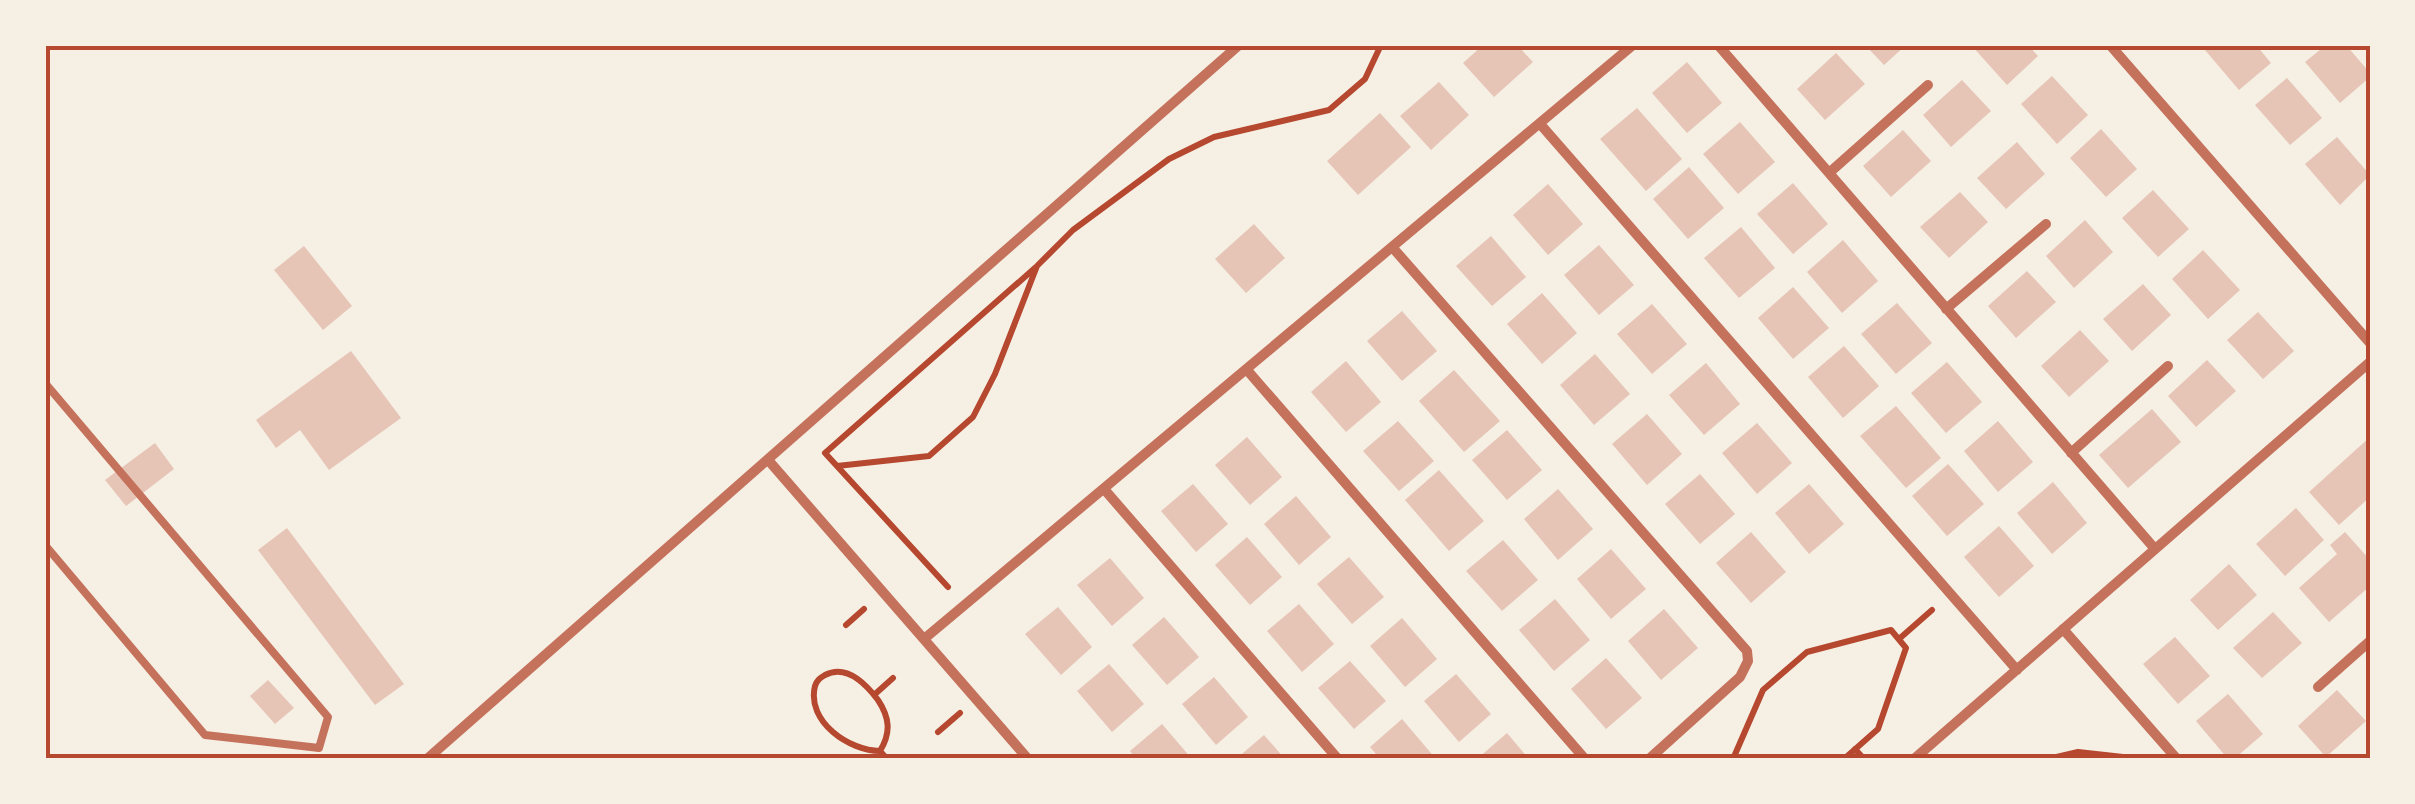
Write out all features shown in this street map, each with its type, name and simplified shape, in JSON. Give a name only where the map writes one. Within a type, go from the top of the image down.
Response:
[{"type":"street","points":[[427,759],[1239,45]]},
{"type":"street","points":[[924,639],[1633,45]]},
{"type":"street","points":[[1718,45],[2155,549]]},
{"type":"street","points":[[2110,45],[2370,343]]},
{"type":"street","points":[[1829,173],[1928,85]]},
{"type":"street","points":[[1541,125],[2017,670]]},
{"type":"street","points":[[1946,309],[2046,224]]},
{"type":"street","points":[[1393,248],[1747,651],[1748,661],[1740,677],[1649,759]]},
{"type":"street","points":[[1914,759],[2370,362]]},
{"type":"street","points":[[2071,453],[2168,366]]},
{"type":"street","points":[[1247,370],[1585,759]]},
{"type":"street","points":[[769,461],[1028,759]]},
{"type":"street","points":[[1104,489],[1338,759]]},
{"type":"street","points":[[2063,629],[2177,759]]},
{"type":"street","points":[[2318,687],[2370,640]]},
{"type":"lane","points":[[45,383],[328,716],[319,748],[205,735],[45,544]]},
{"type":"path","points":[[964,606],[826,453],[1073,230],[1169,159],[1214,137],[1329,110],[1365,79],[1382,45]]},
{"type":"path","points":[[837,466],[929,456],[973,417],[995,374],[1036,266]]},
{"type":"path","points":[[1899,639],[1951,594]]},
{"type":"path","points":[[1733,759],[1763,690],[1807,652],[1891,630],[1906,648],[1878,730],[1844,759]]},
{"type":"path","points":[[880,751],[889,728],[874,695],[854,676],[843,672],[826,674],[815,686],[816,707],[839,738],[857,748],[880,751],[887,759]]},
{"type":"path","points":[[874,695],[893,678]]},
{"type":"path","points":[[1855,750],[1864,759]]},
{"type":"path","points":[[2048,759],[2078,752],[2141,759]]},
{"type":"building","points":[[1483,45],[1517,45],[1533,62],[1494,97],[1463,63]]},
{"type":"building","points":[[1865,45],[1906,45],[1884,65]]},
{"type":"building","points":[[1971,45],[2028,45],[2038,56],[2007,85]]},
{"type":"building","points":[[2210,45],[2256,45],[2271,63],[2239,90],[2205,50]]},
{"type":"building","points":[[2326,45],[2346,45],[2370,73],[2340,103],[2305,62]]},
{"type":"building","points":[[1836,53],[1865,84],[1825,120],[1797,89]]},
{"type":"building","points":[[1687,62],[1722,103],[1687,133],[1652,93]]},
{"type":"building","points":[[2052,76],[2088,115],[2057,144],[2021,104]]},
{"type":"building","points":[[2287,78],[2322,118],[2290,145],[2255,105]]},
{"type":"building","points":[[1962,80],[1991,111],[1951,147],[1923,115]]},
{"type":"building","points":[[1439,82],[1469,115],[1431,150],[1400,116]]},
{"type":"building","points":[[1637,108],[1682,159],[1646,191],[1600,139]]},
{"type":"building","points":[[1380,113],[1411,147],[1358,195],[1327,161]]},
{"type":"building","points":[[1740,122],[1775,162],[1738,194],[1703,154]]},
{"type":"building","points":[[2101,129],[2137,169],[2106,197],[2070,158]]},
{"type":"building","points":[[1903,130],[1931,161],[1891,197],[1863,166]]},
{"type":"building","points":[[2337,137],[2370,175],[2340,205],[2305,164]]},
{"type":"building","points":[[2017,142],[2045,174],[2006,209],[1977,178]]},
{"type":"building","points":[[1689,167],[1724,208],[1688,239],[1653,199]]},
{"type":"building","points":[[1793,183],[1828,224],[1793,254],[1757,214]]},
{"type":"building","points":[[1548,184],[1583,224],[1548,255],[1513,215]]},
{"type":"building","points":[[2153,190],[2189,229],[2158,257],[2122,218]]},
{"type":"building","points":[[1960,192],[1988,222],[1949,258],[1920,227]]},
{"type":"building","points":[[2085,220],[2113,252],[2074,288],[2046,256]]},
{"type":"building","points":[[1254,224],[1285,258],[1246,293],[1215,259]]},
{"type":"building","points":[[1741,227],[1775,268],[1739,298],[1704,258]]},
{"type":"building","points":[[1491,236],[1526,277],[1492,306],[1456,266]]},
{"type":"building","points":[[1843,240],[1878,281],[1842,313],[1807,272]]},
{"type":"building","points":[[1599,245],[1634,285],[1599,315],[1564,275]]},
{"type":"building","points":[[304,246],[352,306],[323,330],[274,270]]},
{"type":"building","points":[[2203,250],[2240,290],[2208,319],[2172,279]]},
{"type":"building","points":[[2027,271],[2056,302],[2016,338],[1988,306]]},
{"type":"building","points":[[2143,284],[2171,315],[2132,351],[2103,319]]},
{"type":"building","points":[[1793,287],[1829,328],[1793,359],[1758,318]]},
{"type":"building","points":[[1542,293],[1577,333],[1542,364],[1507,324]]},
{"type":"building","points":[[1897,303],[1932,343],[1896,374],[1861,334]]},
{"type":"building","points":[[1652,304],[1687,344],[1652,374],[1617,334]]},
{"type":"building","points":[[1402,311],[1437,351],[1402,381],[1367,341]]},
{"type":"building","points":[[2258,312],[2294,351],[2263,379],[2227,340]]},
{"type":"building","points":[[2080,330],[2109,361],[2069,397],[2041,366]]},
{"type":"building","points":[[1844,346],[1879,386],[1843,418],[1808,377]]},
{"type":"building","points":[[351,351],[401,418],[329,470],[300,430],[276,448],[256,420]]},
{"type":"building","points":[[1595,354],[1630,394],[1594,425],[1560,385]]},
{"type":"building","points":[[2207,360],[2236,391],[2196,427],[2168,396]]},
{"type":"building","points":[[1346,361],[1381,402],[1346,432],[1311,392]]},
{"type":"building","points":[[1947,362],[1982,402],[1946,433],[1911,393]]},
{"type":"building","points":[[1706,363],[1740,404],[1704,435],[1669,395]]},
{"type":"building","points":[[1454,370],[1500,421],[1464,452],[1419,401]]},
{"type":"building","points":[[1896,406],[1941,458],[1906,488],[1860,436]]},
{"type":"building","points":[[2152,409],[2181,442],[2128,488],[2099,455]]},
{"type":"building","points":[[1647,414],[1682,454],[1647,485],[1612,444]]},
{"type":"building","points":[[1398,421],[1434,461],[1399,491],[1363,451]]},
{"type":"building","points":[[1998,421],[2033,462],[1998,492],[1964,451]]},
{"type":"building","points":[[1757,423],[1792,463],[1757,494],[1722,453]]},
{"type":"building","points":[[1507,430],[1542,470],[1507,500],[1472,460]]},
{"type":"building","points":[[1247,437],[1282,477],[1250,505],[1215,465]]},
{"type":"building","points":[[2370,437],[2370,497],[2339,525],[2309,492]]},
{"type":"building","points":[[155,443],[174,469],[126,506],[105,480]]},
{"type":"building","points":[[1948,464],[1984,504],[1947,536],[1912,496]]},
{"type":"building","points":[[1439,470],[1484,521],[1449,551],[1405,500]]},
{"type":"building","points":[[1700,474],[1735,514],[1700,544],[1665,504]]},
{"type":"building","points":[[2053,482],[2087,523],[2052,554],[2017,513]]},
{"type":"building","points":[[1193,484],[1228,524],[1196,552],[1161,511]]},
{"type":"building","points":[[1809,484],[1844,524],[1809,554],[1775,513]]},
{"type":"building","points":[[1558,489],[1593,529],[1558,560],[1524,519]]},
{"type":"building","points":[[1296,496],[1331,537],[1299,565],[1264,524]]},
{"type":"building","points":[[2296,508],[2324,540],[2285,576],[2256,544]]},
{"type":"building","points":[[1999,526],[2034,566],[1999,597],[1964,557]]},
{"type":"building","points":[[287,528],[404,684],[375,705],[258,550]]},
{"type":"building","points":[[1751,532],[1786,572],[1751,603],[1716,563]]},
{"type":"building","points":[[2345,532],[2370,560],[2370,586],[2329,622],[2299,588],[2337,554],[2330,545]]},
{"type":"building","points":[[1247,537],[1282,577],[1250,605],[1215,565]]},
{"type":"building","points":[[1503,540],[1538,580],[1502,611],[1466,571]]},
{"type":"building","points":[[1611,549],[1646,589],[1611,619],[1577,579]]},
{"type":"building","points":[[1349,557],[1384,597],[1352,624],[1317,584]]},
{"type":"building","points":[[1110,558],[1144,598],[1112,626],[1077,585]]},
{"type":"building","points":[[2229,564],[2257,595],[2218,630],[2190,600]]},
{"type":"building","points":[[1555,599],[1590,640],[1554,671],[1519,630]]},
{"type":"building","points":[[1299,604],[1334,644],[1302,672],[1267,631]]},
{"type":"building","points":[[1058,607],[1092,647],[1061,675],[1025,634]]},
{"type":"building","points":[[1664,609],[1698,648],[1661,680],[1628,641]]},
{"type":"building","points":[[2273,612],[2302,643],[2262,678],[2233,648]]},
{"type":"building","points":[[1164,617],[1199,657],[1167,685],[1132,645]]},
{"type":"building","points":[[1402,618],[1437,659],[1405,687],[1370,646]]},
{"type":"building","points":[[2175,637],[2210,676],[2178,704],[2143,664]]},
{"type":"building","points":[[1606,658],[1642,698],[1606,729],[1571,689]]},
{"type":"building","points":[[1350,661],[1386,701],[1354,729],[1318,688]]},
{"type":"building","points":[[1109,664],[1144,704],[1112,732],[1077,691]]},
{"type":"building","points":[[1456,674],[1491,714],[1459,742],[1424,701]]},
{"type":"building","points":[[1214,677],[1248,717],[1216,745],[1182,704]]},
{"type":"building","points":[[268,680],[294,708],[275,724],[250,696]]},
{"type":"building","points":[[2337,690],[2366,721],[2326,757],[2298,726]]},
{"type":"building","points":[[2228,694],[2263,734],[2234,759],[2228,759],[2196,721]]},
{"type":"building","points":[[1402,719],[1436,759],[1380,759],[1370,747]]},
{"type":"building","points":[[1162,724],[1192,759],[1136,759],[1130,751]]},
{"type":"building","points":[[1507,733],[1529,759],[1477,759]]},
{"type":"building","points":[[1264,735],[1285,759],[1236,759]]}]
